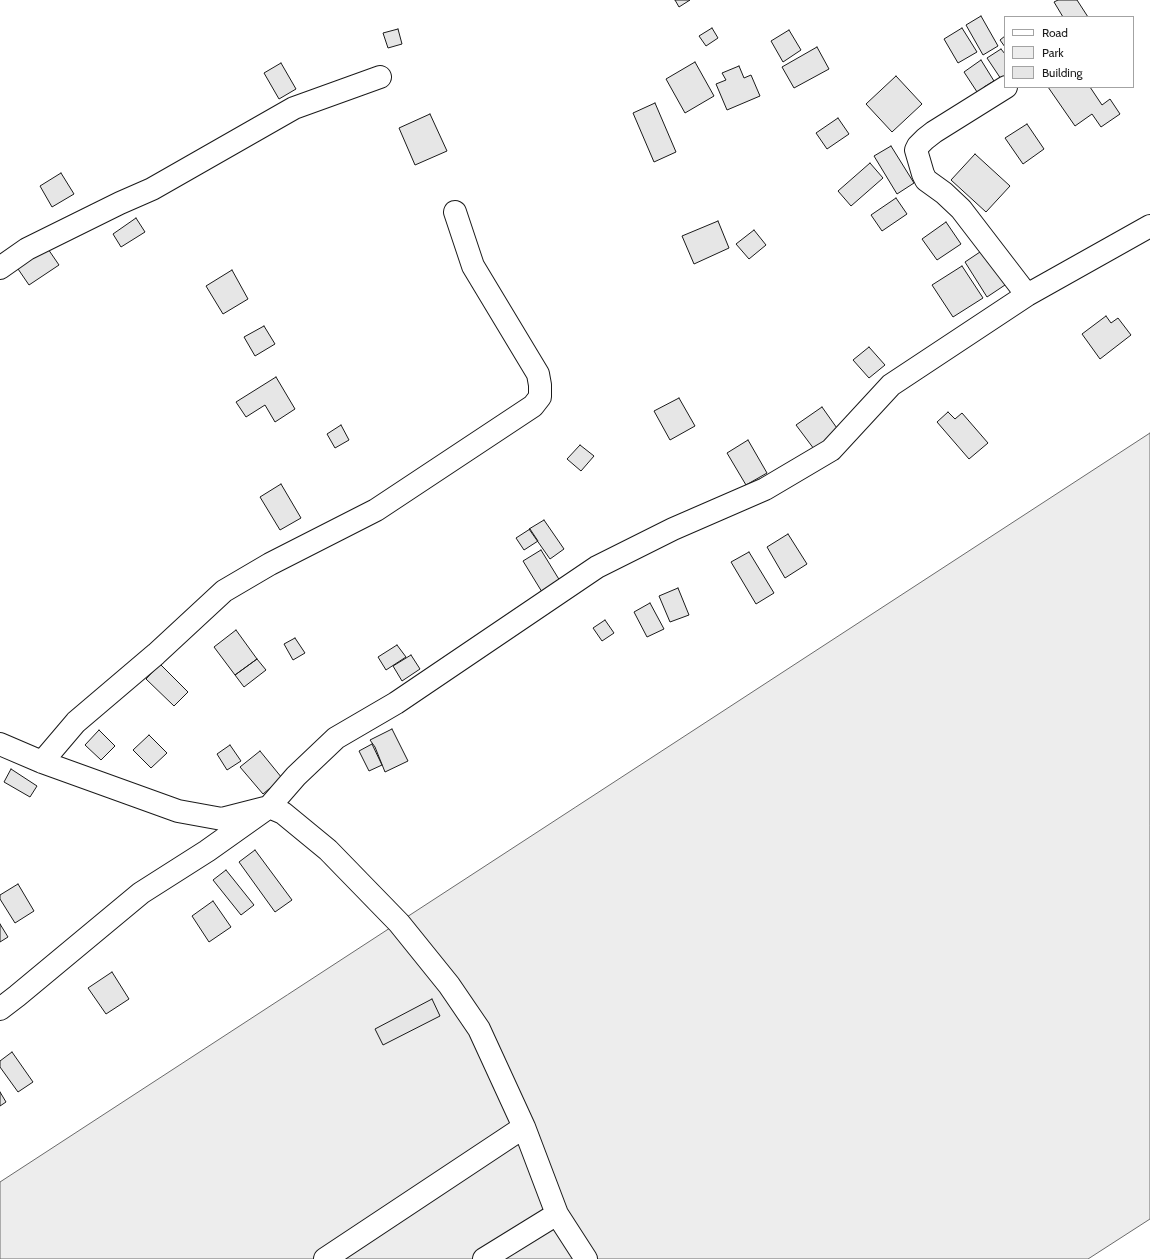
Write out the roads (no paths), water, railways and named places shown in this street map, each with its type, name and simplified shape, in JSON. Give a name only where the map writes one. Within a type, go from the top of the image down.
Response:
[{"type":"street","points":[[0,268],[28,249],[114,206],[152,189],[294,108],[380,77]]},
{"type":"street","points":[[1004,88],[934,132],[925,139],[916,150],[926,180],[944,193],[961,209],[1027,295]]},
{"type":"street","points":[[42,762],[76,722],[156,654],[224,591],[270,564],[376,510],[533,406],[540,397],[538,374],[473,266],[455,212]]},
{"type":"street","points":[[0,1008],[17,996],[141,893],[207,851],[269,807],[296,776],[336,738],[396,703],[597,567],[673,529],[765,489],[831,450],[891,385],[1027,295],[1150,226]]},
{"type":"street","points":[[0,744],[42,762],[178,811],[222,819],[269,807],[283,813],[328,850],[399,923],[448,985],[479,1029],[524,1127],[558,1214],[586,1259]]},
{"type":"street","points":[[325,1259],[524,1127]]},
{"type":"street","points":[[484,1259],[558,1214]]}]
